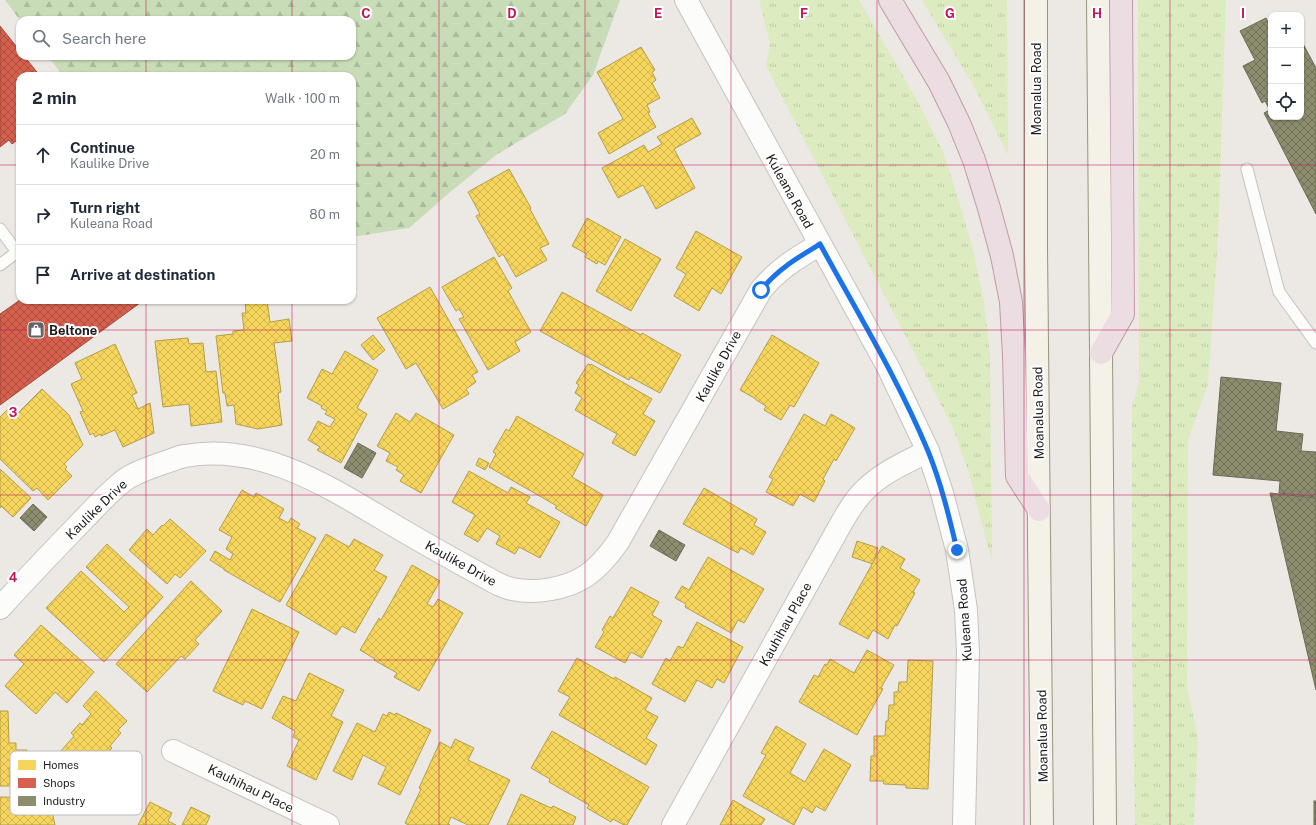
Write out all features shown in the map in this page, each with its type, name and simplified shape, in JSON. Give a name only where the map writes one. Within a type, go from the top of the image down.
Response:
[{"type":"highway","points":[[890,0],[946,96],[974,160],[989,208],[1002,256],[1010,302],[1014,355],[1017,476],[1039,510]]},
{"type":"highway","points":[[1101,353],[1122,314],[1121,0]]},
{"type":"main road","name":"Moanalua Road","points":[[1036,0],[1036,240],[1042,825]]},
{"type":"main road","points":[[1098,0],[1105,825]]},
{"type":"street","name":"Kuleana Road","points":[[686,0],[888,367],[928,451],[942,493],[957,550],[966,610],[968,668],[964,825]]},
{"type":"street","name":"Kaulike Drive","points":[[0,608],[28,576],[105,498],[128,478],[150,467],[177,458],[203,453],[245,455],[265,460],[292,470],[336,491],[498,584],[512,589],[538,591],[573,583],[586,576],[596,568],[618,542],[768,280],[780,269],[820,244]]},
{"type":"street","name":"Kauhihau Place","points":[[673,825],[854,503],[866,489],[880,478],[928,451]]},
{"type":"street","name":"Kauhihau Place","points":[[173,750],[328,825]]},
{"type":"lane","points":[[1247,170],[1279,292],[1316,344]]},
{"type":"lane","points":[[0,229],[16,248]]},
{"type":"lane","points":[[0,265],[16,252]]},
{"type":"green space","points":[[5,0],[620,0],[593,75],[565,114],[496,155],[409,228],[356,236],[356,72],[60,72],[51,60],[356,60],[356,16],[17,16]]},
{"type":"green space","points":[[759,0],[859,0],[918,102],[942,149],[972,246],[984,301],[990,355],[992,562],[968,470],[952,426],[766,66],[770,44]]},
{"type":"green space","points":[[922,0],[1007,0],[1008,155],[972,83]]},
{"type":"green space","points":[[1138,0],[1226,0],[1218,238],[1208,384],[1188,440],[1187,687],[1198,737],[1194,825],[1135,825],[1132,648],[1132,407],[1139,383]]},
{"type":"building: Homes","points":[[641,47],[655,70],[652,72],[656,80],[652,83],[660,98],[647,105],[650,112],[648,113],[656,127],[609,154],[598,133],[623,119],[597,72]]},
{"type":"building: Homes","points":[[692,118],[701,134],[674,149],[695,188],[656,209],[643,185],[618,198],[602,168],[644,145],[648,152],[662,144],[657,137]]},
{"type":"building: Homes","points":[[509,169],[549,244],[540,248],[547,260],[516,277],[503,254],[499,257],[476,216],[480,214],[468,192]]},
{"type":"building: Homes","points":[[587,218],[621,237],[605,265],[598,261],[597,264],[585,257],[587,254],[572,246]]},
{"type":"building: Homes","points":[[696,231],[742,257],[721,294],[712,288],[699,311],[674,296],[686,274],[676,268]]},
{"type":"building: Homes","points":[[625,239],[661,259],[631,311],[596,291]]},
{"type":"building: Homes","points":[[494,257],[512,288],[508,291],[531,332],[515,342],[520,351],[488,370],[459,319],[464,317],[459,309],[456,311],[442,287]]},
{"type":"building: Homes","points":[[430,287],[478,372],[472,375],[476,382],[466,389],[469,394],[443,409],[416,363],[406,369],[377,318]]},
{"type":"building: Homes","points":[[562,292],[681,355],[660,393],[630,377],[629,380],[540,331]]},
{"type":"building: Homes","points":[[245,304],[268,304],[270,322],[289,319],[292,341],[274,343],[281,392],[278,393],[282,425],[258,429],[236,424],[234,405],[227,406],[225,393],[223,393],[216,336],[233,334],[233,331],[244,330],[242,313],[246,313]]},
{"type":"building: Homes","points":[[373,335],[385,350],[373,360],[361,345]]},
{"type":"building: Homes","points":[[772,335],[819,363],[794,407],[790,405],[781,420],[764,410],[766,406],[740,390]]},
{"type":"building: Homes","points":[[188,338],[189,344],[203,343],[206,372],[216,371],[222,422],[191,426],[189,404],[163,407],[155,341]]},
{"type":"building: Homes","points":[[115,344],[137,393],[132,395],[138,409],[150,403],[154,433],[123,447],[115,430],[101,436],[101,434],[95,437],[93,433],[90,435],[80,412],[83,411],[71,384],[82,379],[75,363]]},
{"type":"building: Homes","points":[[345,351],[378,370],[357,408],[367,414],[341,463],[317,450],[320,447],[308,440],[318,421],[330,427],[335,419],[325,414],[327,411],[321,408],[322,406],[307,398],[322,369],[332,374]]},
{"type":"building: Homes","points":[[588,364],[591,364],[652,399],[643,414],[655,421],[635,456],[612,443],[617,434],[575,410],[582,398],[575,393],[579,385],[576,383]]},
{"type":"building: Homes","points":[[42,389],[69,415],[83,445],[64,464],[67,467],[65,469],[72,476],[48,500],[37,488],[33,491],[0,459],[0,417],[8,409],[15,416]]},
{"type":"building: Homes","points":[[396,413],[410,422],[416,413],[454,435],[421,493],[400,481],[404,475],[396,470],[398,467],[386,461],[390,453],[377,446]]},
{"type":"building: Homes","points":[[804,414],[825,426],[831,414],[855,428],[836,461],[834,459],[823,479],[825,481],[814,502],[800,494],[793,506],[766,492],[773,479],[769,477]]},
{"type":"building: Homes","points":[[517,416],[584,454],[572,477],[603,495],[586,526],[555,508],[557,506],[489,467],[496,454],[493,452],[506,429],[509,431]]},
{"type":"building: Homes","points":[[479,458],[489,463],[485,470],[476,465]]},
{"type":"building: Homes","points":[[0,469],[31,498],[13,517],[1,506],[0,508]]},
{"type":"building: Homes","points":[[469,471],[508,493],[511,487],[530,497],[526,503],[560,522],[540,558],[519,547],[515,554],[496,544],[500,536],[487,528],[478,542],[464,534],[475,515],[452,502]]},
{"type":"building: Homes","points":[[704,488],[757,519],[754,525],[766,532],[753,555],[741,548],[738,553],[683,524]]},
{"type":"building: Homes","points":[[242,490],[254,497],[256,493],[284,509],[279,518],[288,523],[291,518],[300,524],[297,528],[316,538],[280,602],[224,570],[210,560],[215,551],[230,560],[233,554],[226,549],[232,537],[219,530]]},
{"type":"building: Homes","points":[[170,519],[206,551],[180,578],[175,574],[167,584],[129,550],[147,529],[153,535]]},
{"type":"building: Homes","points":[[326,534],[349,547],[354,539],[383,555],[374,570],[387,577],[355,633],[342,626],[336,635],[286,605]]},
{"type":"building: Homes","points":[[857,541],[878,548],[873,564],[852,557]]},
{"type":"building: Homes","points":[[107,544],[163,597],[104,662],[46,608],[81,571],[124,612],[129,607],[86,567]]},
{"type":"building: Homes","points":[[882,546],[905,559],[900,568],[920,580],[913,592],[915,593],[888,639],[873,630],[868,639],[839,624]]},
{"type":"building: Homes","points":[[708,557],[764,589],[744,623],[738,620],[731,633],[685,607],[686,604],[675,598],[682,586],[689,590]]},
{"type":"building: Homes","points":[[412,565],[440,581],[427,604],[433,607],[438,599],[463,613],[419,691],[394,677],[397,673],[360,650],[379,618],[381,620]]},
{"type":"building: Homes","points":[[191,581],[222,611],[195,640],[199,644],[185,659],[181,656],[147,692],[116,664]]},
{"type":"building: Homes","points":[[631,587],[659,602],[652,615],[662,621],[642,658],[631,652],[625,663],[595,647],[604,632],[602,630],[610,616],[613,618]]},
{"type":"building: Homes","points":[[252,609],[299,632],[262,709],[245,701],[243,705],[213,691]]},
{"type":"building: Homes","points":[[697,622],[743,647],[724,683],[717,679],[712,688],[697,680],[685,702],[652,684],[666,658],[670,661],[678,646],[683,648]]},
{"type":"building: Homes","points":[[41,625],[94,672],[67,703],[55,692],[36,714],[5,686],[24,664],[14,655]]},
{"type":"building: Homes","points":[[867,650],[894,665],[881,688],[883,689],[857,735],[799,702],[814,675],[818,677],[825,664],[827,665],[830,659],[854,673]]},
{"type":"building: Homes","points":[[577,658],[652,698],[645,710],[658,717],[646,738],[657,745],[646,765],[559,715],[570,697],[558,691]]},
{"type":"building: Homes","points":[[908,660],[933,661],[928,789],[906,788],[906,785],[884,784],[883,781],[870,781],[871,756],[874,756],[874,736],[885,736],[889,705],[894,705],[894,692],[898,692],[899,682],[907,682]]},
{"type":"building: Homes","points":[[309,673],[344,690],[331,716],[343,722],[316,780],[287,766],[299,740],[293,737],[295,731],[272,718],[283,696],[296,701]]},
{"type":"building: Homes","points":[[96,691],[127,721],[118,730],[121,733],[110,746],[112,748],[109,751],[61,751],[74,736],[71,733],[80,723],[82,725],[91,714],[83,706]]},
{"type":"building: Homes","points":[[0,711],[8,711],[9,743],[16,743],[16,750],[27,751],[10,751],[10,786],[0,786]]},
{"type":"building: Homes","points":[[389,712],[395,715],[396,713],[431,730],[400,795],[378,784],[386,767],[363,755],[352,780],[333,771],[357,723],[375,732],[383,714],[387,716]]},
{"type":"building: Homes","points":[[776,726],[806,744],[790,773],[805,782],[824,749],[851,765],[825,811],[816,806],[812,813],[803,807],[794,825],[743,796],[766,755],[761,753]]},
{"type":"building: Homes","points":[[552,731],[649,787],[627,825],[613,819],[611,822],[587,808],[589,805],[549,782],[550,779],[531,768]]},
{"type":"building: Homes","points":[[455,739],[474,748],[468,760],[510,780],[488,825],[468,825],[451,817],[448,824],[450,825],[408,825],[405,823],[421,789],[419,788],[440,742],[451,748]]},
{"type":"building: Homes","points":[[521,794],[551,808],[553,806],[576,817],[573,825],[507,825]]},
{"type":"building: Homes","points":[[0,797],[10,797],[10,815],[53,815],[55,825],[0,825]]},
{"type":"building: Homes","points":[[733,800],[765,819],[761,825],[720,825]]},
{"type":"building: Homes","points":[[150,802],[172,813],[168,821],[176,825],[138,825]]},
{"type":"building: Homes","points":[[191,807],[210,816],[206,825],[182,825]]},
{"type":"building: Shops","points":[[0,26],[16,46],[16,60],[27,60],[37,72],[16,72],[16,141],[12,144],[9,140],[0,147]]},
{"type":"building: Shops","points":[[16,303],[139,304],[0,405],[0,314]]},
{"type":"building: Industry","points":[[1266,18],[1268,22],[1268,106],[1265,101],[1262,103],[1243,66],[1255,60],[1240,31]]},
{"type":"building: Industry","points":[[1304,46],[1316,68],[1316,214],[1264,113],[1268,111],[1268,120],[1304,120]]},
{"type":"building: Industry","points":[[1221,377],[1281,383],[1276,431],[1303,434],[1301,451],[1316,452],[1316,497],[1279,493],[1280,481],[1213,475]]},
{"type":"building: Industry","points":[[358,443],[376,453],[362,478],[344,468]]},
{"type":"building: Industry","points":[[1270,493],[1316,498],[1316,690]]},
{"type":"building: Industry","points":[[33,504],[47,517],[34,531],[20,518]]},
{"type":"building: Industry","points":[[659,530],[685,545],[676,561],[650,546]]},
{"type":"building: Industry","points":[[1314,801],[1316,801],[1316,825],[1314,825]]},
{"type":"place","name":"Beltone","points":[[36,330]]},
{"type":"route","points":[[761,290],[768,280],[780,269],[820,244],[888,367],[928,451],[942,493],[957,550]]}]
